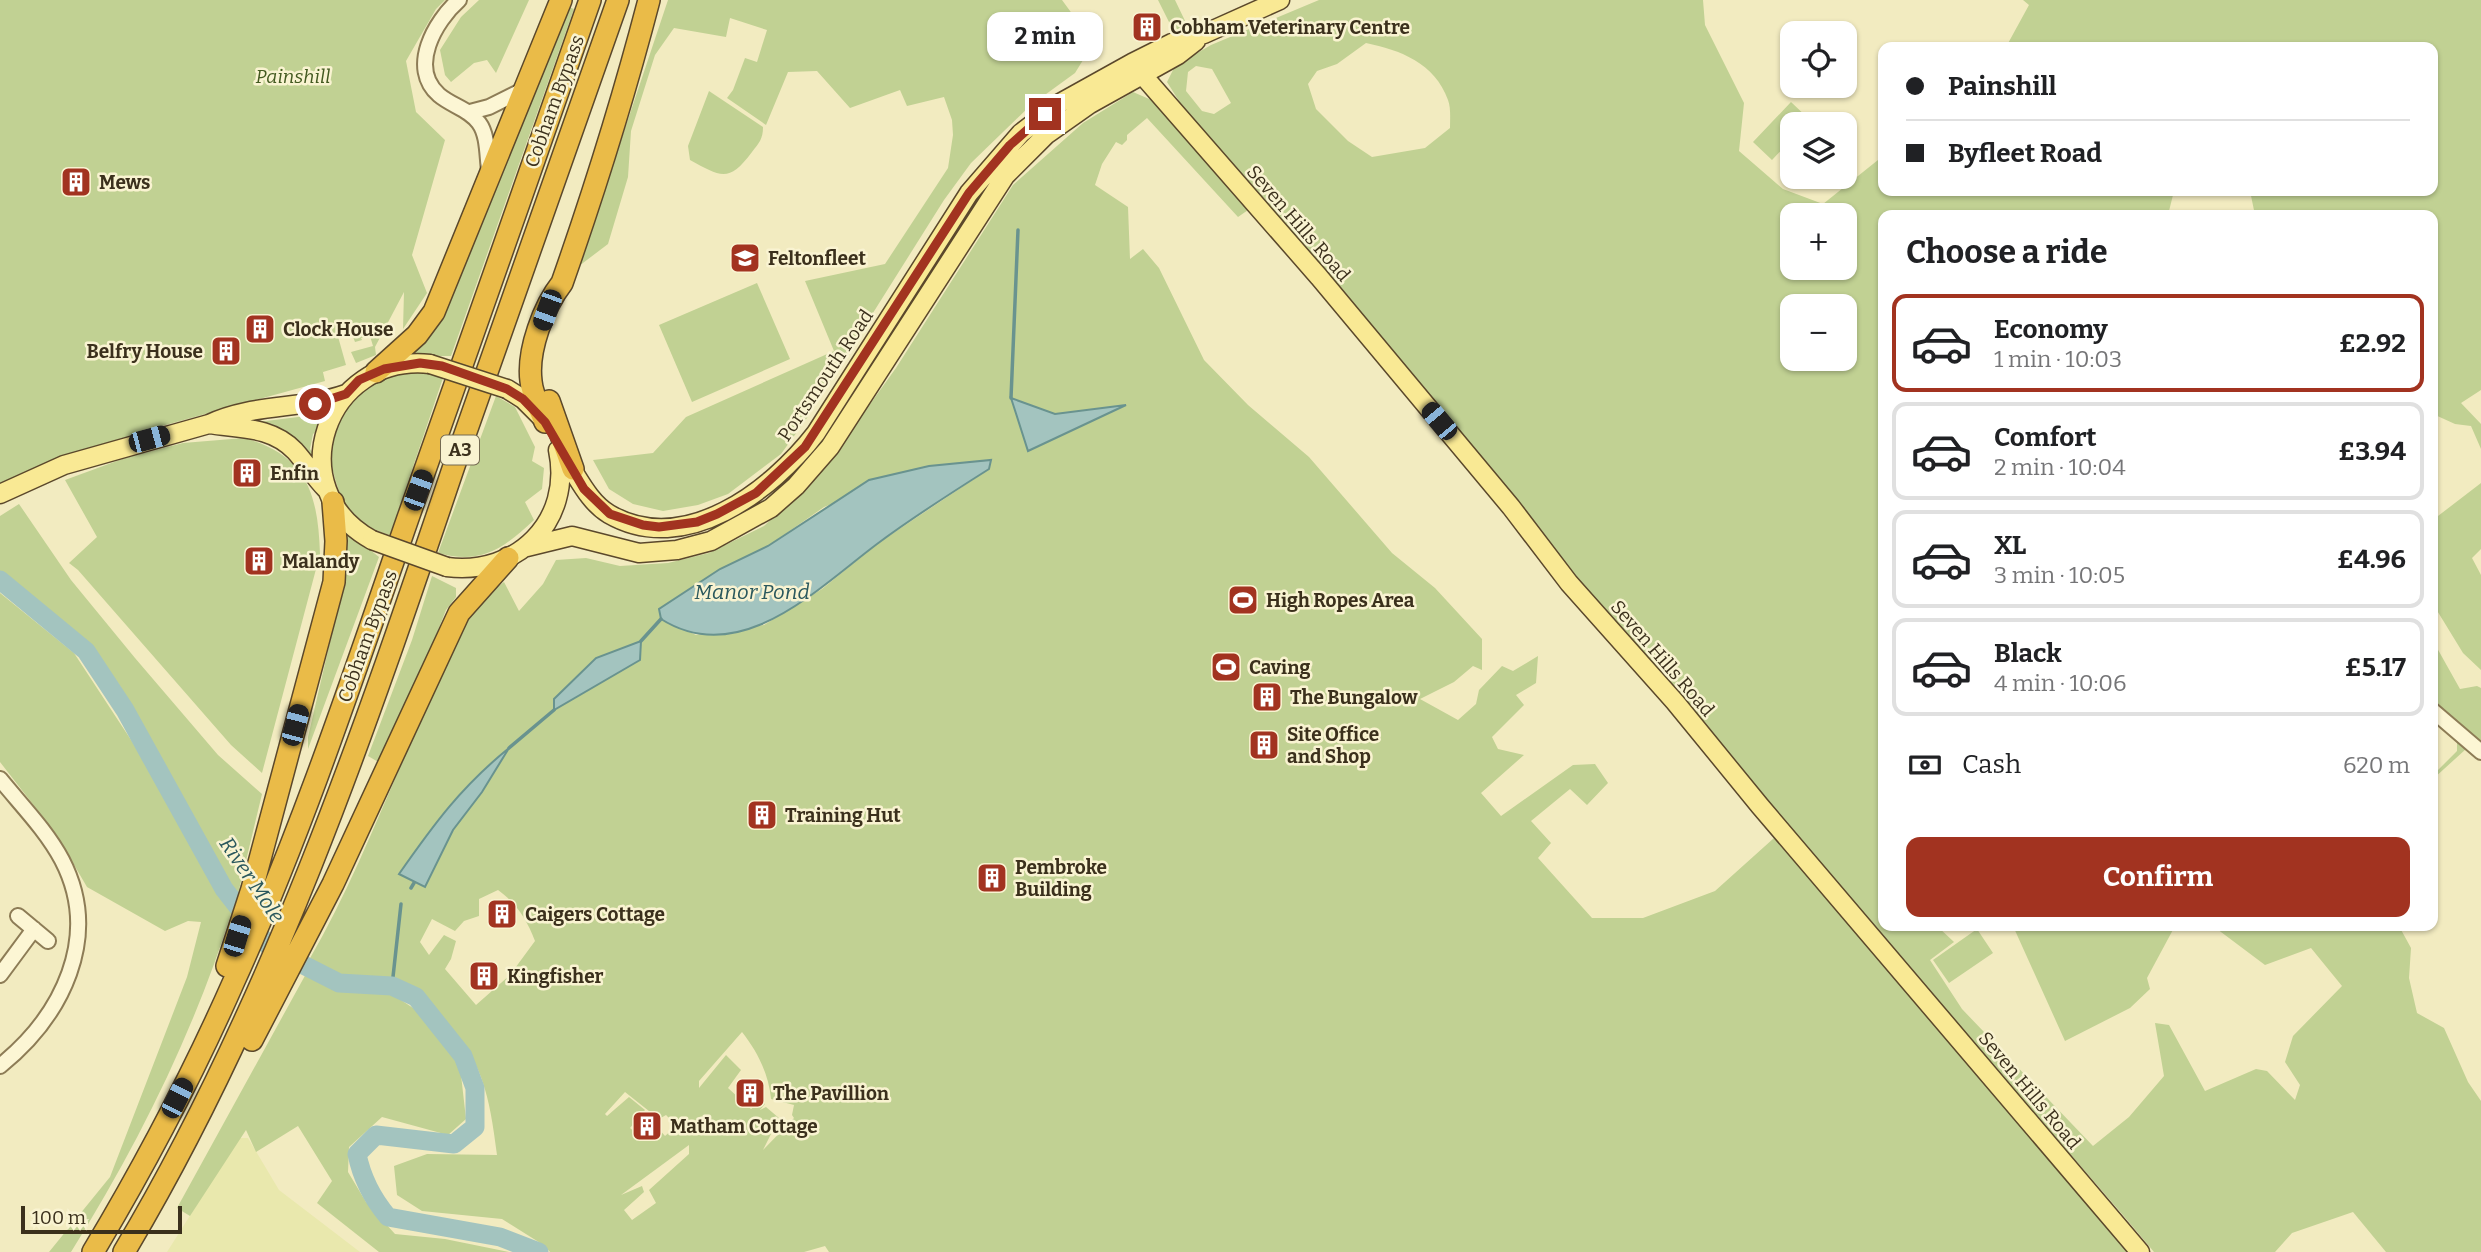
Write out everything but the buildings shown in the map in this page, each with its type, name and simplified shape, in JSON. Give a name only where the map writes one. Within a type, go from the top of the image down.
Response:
[{"type":"highway","points":[[376,372],[416,335],[434,312],[561,0]]},
{"type":"highway","name":"Cobham Bypass","points":[[93,1252],[132,1186],[188,1077],[228,980],[276,883],[384,589],[590,0]]},
{"type":"highway","name":"Cobham Bypass","points":[[124,1252],[262,1004],[400,630],[470,420],[618,0]]},
{"type":"highway","points":[[573,470],[546,392],[542,369],[544,352],[558,312],[562,283],[622,103],[649,0]]},
{"type":"highway","points":[[545,422],[532,388],[533,349],[549,305],[562,283]]},
{"type":"highway","points":[[228,980],[237,936],[334,582],[337,541],[329,496]]},
{"type":"highway","points":[[262,1004],[316,916],[459,613],[508,558]]},
{"type":"main road","points":[[209,424],[250,428],[275,437],[296,453],[349,522],[372,540],[447,567],[472,569],[508,558],[527,547],[572,537],[639,553],[677,550],[711,541],[771,508],[796,486],[830,447],[1005,176],[1046,135],[1172,43],[1205,34],[1280,0]]},
{"type":"main road","name":"Seven Hills Road","points":[[1135,72],[1156,90],[1319,277],[1511,507],[1570,583],[1675,702],[1760,806],[2140,1252]]},
{"type":"main road","name":"Portsmouth Road","points":[[558,449],[588,494],[607,512],[643,525],[659,527],[697,522],[736,505],[773,479],[811,440],[892,315],[910,281],[969,193],[1010,145],[1060,103],[1135,72]]},
{"type":"main road","points":[[329,496],[323,467],[324,441],[330,422],[346,394],[359,380],[376,372],[410,363],[430,364],[507,389],[523,399],[545,422],[558,449],[560,480],[550,517],[527,547]]},
{"type":"main road","points":[[0,494],[65,465],[209,424],[244,411],[315,404],[346,394]]},
{"type":"street","points":[[459,0],[442,18],[432,35],[425,63],[436,92],[470,113],[483,131],[490,175]]},
{"type":"street","points":[[470,113],[523,90]]},
{"type":"street","points":[[2438,715],[2481,752]]},
{"type":"street","points":[[0,779],[59,854],[73,885],[79,920],[75,961],[61,997],[31,1037],[0,1066]]},
{"type":"street","points":[[18,916],[48,941]]},
{"type":"street","points":[[0,975],[34,929]]},
{"type":"shaded area","points":[[239,1138],[248,1138],[279,1190],[360,1252],[167,1252]]},
{"type":"green space","name":"Painshill","points":[[0,0],[445,0],[436,9],[406,61],[416,112],[445,140],[412,255],[427,293],[403,329],[404,292],[375,347],[376,355],[356,363],[351,352],[373,346],[370,336],[355,342],[350,329],[337,333],[346,365],[323,372],[322,368],[325,381],[151,429],[61,459],[0,485]]},
{"type":"green space","points":[[479,0],[529,0],[496,73],[487,60],[474,63],[451,82],[445,75],[440,50],[461,17]]},
{"type":"green space","points":[[668,0],[1062,0],[1084,30],[1088,52],[1075,73],[1031,105],[971,163],[944,200],[805,421],[781,454],[728,494],[698,505],[663,511],[633,504],[609,489],[593,460],[653,453],[686,417],[834,351],[805,281],[885,264],[948,168],[953,135],[952,120],[944,97],[907,106],[900,90],[850,108],[817,71],[788,72],[766,125],[727,98],[733,90],[745,58],[757,62],[767,30],[730,18],[726,37],[674,28],[655,55],[631,131],[628,177],[608,244],[579,266]]},
{"type":"green space","points":[[1158,0],[1175,0],[1187,25],[1174,32]]},
{"type":"green space","points":[[1319,0],[1703,0],[1705,25],[1744,103],[1739,151],[1780,189],[1820,203],[1780,203],[1780,280],[1857,280],[1857,203],[1824,203],[1842,189],[1857,189],[1857,177],[1878,160],[1878,196],[2173,196],[2169,210],[1878,210],[1878,931],[1942,931],[1954,942],[1930,960],[1962,1009],[2093,1146],[2129,1117],[2164,1076],[2155,1023],[2169,1025],[2205,1091],[2256,1069],[2267,1071],[2295,1100],[2300,1085],[2285,1062],[2293,1036],[2342,986],[2311,948],[2265,965],[2220,931],[2402,931],[2411,948],[2409,978],[2417,1013],[2444,1028],[2468,1082],[2481,1101],[2481,1252],[2386,1252],[2353,1212],[2292,1233],[2275,1252],[2154,1252],[1914,977],[1208,147],[1167,82],[1175,66],[1211,45]],"holes":[[[1366,43],[1415,60],[1434,76],[1449,103],[1450,128],[1425,148],[1372,157],[1348,141],[1316,109],[1308,84],[1317,71],[1337,64]],[[1196,66],[1212,69],[1231,103],[1214,114],[1202,111],[1186,91],[1188,72]]]},
{"type":"green space","points":[[2023,0],[2481,0],[2481,390],[2461,403],[2481,424],[2481,449],[2471,426],[2455,424],[2438,416],[2438,210],[2254,210],[2251,196],[2438,196],[2438,42],[2009,42],[2029,5]]},
{"type":"green space","points":[[566,6],[574,9],[451,356],[409,356]]},
{"type":"green space","points":[[709,91],[763,127],[757,146],[737,169],[730,173],[717,173],[690,160],[688,146]]},
{"type":"green space","points":[[1133,92],[1163,105],[1251,208],[1238,217],[1147,118],[1127,135],[1127,140],[1122,145],[1116,142],[1102,164],[1095,185],[1128,207],[1130,259],[1143,249],[1159,268],[1204,360],[1248,405],[1309,457],[1392,553],[1435,588],[1482,639],[1482,670],[1473,666],[1454,682],[1420,699],[1458,720],[1476,704],[1479,690],[1502,666],[1513,671],[1538,656],[1536,683],[1516,695],[1524,705],[1492,737],[1498,749],[1524,755],[1481,793],[1501,816],[1573,765],[1595,764],[1608,783],[1587,805],[1570,789],[1531,821],[1551,843],[1538,858],[1592,918],[1643,918],[1715,891],[1774,838],[2131,1252],[829,1252],[825,1246],[804,1252],[550,1252],[545,1246],[502,1219],[422,1211],[397,1195],[394,1166],[427,1154],[497,1155],[491,1112],[481,1076],[451,1027],[409,989],[391,979],[338,977],[309,960],[354,873],[443,663],[461,628],[486,596],[504,582],[519,611],[543,584],[556,560],[586,558],[620,566],[668,563],[709,553],[764,526],[819,475],[896,368],[1013,185],[1083,123]],"holes":[[[991,460],[989,469],[877,544],[822,589],[764,625],[696,635],[661,619],[720,569],[768,546],[824,507],[929,466]],[[498,890],[521,913],[535,941],[510,975],[476,1005],[445,969],[456,941],[444,935],[429,955],[420,942],[432,919],[455,931],[464,921],[479,916],[479,899]],[[742,1032],[761,1063],[771,1099],[794,1105],[794,1118],[763,1150],[779,1118],[766,1107],[760,1110],[765,1104],[762,1101],[751,1109],[728,1088],[741,1070],[726,1055],[699,1088],[699,1081]],[[625,1092],[659,1119],[666,1115],[673,1122],[673,1129],[665,1136],[658,1128],[645,1141],[630,1128],[645,1110],[629,1097],[607,1116],[605,1114]],[[689,1145],[689,1154],[649,1190],[656,1203],[632,1220],[624,1210],[644,1192],[642,1186],[621,1195]]]},
{"type":"green space","points":[[1791,102],[1802,112],[1782,112]]},
{"type":"green space","points":[[1780,114],[1780,152],[1772,160],[1753,142]]},
{"type":"green space","points":[[757,283],[790,359],[692,402],[659,325]]},
{"type":"green space","points":[[425,371],[443,378],[390,535],[365,525],[348,509],[334,474],[330,456],[331,442],[342,416],[363,387],[377,378]]},
{"type":"green space","points":[[496,396],[515,407],[535,447],[532,461],[544,468],[542,489],[525,502],[534,520],[512,539],[490,552],[467,557],[438,553]]},
{"type":"green space","points":[[330,413],[323,426],[313,434],[310,449],[316,458],[316,469],[250,423]]},
{"type":"green space","points":[[244,438],[265,445],[295,466],[312,495],[319,532],[320,554],[262,773],[231,745],[69,563],[97,537],[65,480],[125,458],[183,443]]},
{"type":"green space","points":[[2481,483],[2481,549],[2472,558],[2481,575],[2481,670],[2463,653],[2438,612],[2438,516]]},
{"type":"green space","points":[[19,504],[71,580],[135,658],[218,755],[262,794],[238,894],[229,883],[120,686],[87,641],[0,571],[0,516]]},
{"type":"green space","points":[[340,526],[379,557],[308,749],[308,737],[346,573]]},
{"type":"green space","points":[[432,576],[456,588],[456,597],[446,610],[380,763],[368,756],[412,640]]},
{"type":"green space","points":[[0,593],[74,653],[133,743],[232,911],[200,1000],[162,1087],[119,1171],[71,1252],[49,1252],[110,1177],[187,977],[201,922],[188,921],[165,931],[87,887],[56,834],[0,762]]},
{"type":"green space","points":[[2438,650],[2460,689],[2477,686],[2481,688],[2481,753],[2466,749],[2438,774],[2438,770],[2457,751],[2457,732],[2438,717]]},
{"type":"green space","points":[[1974,931],[1978,931],[1993,953],[1949,983],[1933,960]]},
{"type":"green space","points":[[2015,931],[2172,931],[2147,978],[2150,989],[2130,1008],[2065,1041]]},
{"type":"green space","points":[[307,972],[329,984],[353,990],[392,994],[419,1012],[460,1066],[466,1119],[448,1135],[382,1117],[349,1147],[348,1172],[366,1202],[395,1234],[445,1239],[509,1252],[379,1252],[317,1203],[332,1181],[298,1126],[256,1152],[246,1130],[190,1216],[177,1208]]},
{"type":"water","points":[[1011,398],[1055,414],[1126,405],[1028,451]]},
{"type":"water","name":"Manor Pond","points":[[991,460],[989,469],[904,524],[803,601],[776,617],[748,629],[720,635],[691,632],[661,619],[659,609],[720,569],[768,546],[869,480],[929,466]]},
{"type":"water","points":[[641,641],[640,660],[554,710],[554,699],[596,658]]},
{"type":"water","points":[[509,748],[482,792],[453,830],[425,887],[399,874],[449,807],[476,777]]},
{"type":"waterway","points":[[1011,398],[1018,230]]},
{"type":"waterway","name":"River Mole","points":[[0,580],[86,651],[125,710],[224,889],[270,948],[339,983],[392,986],[416,997],[463,1056],[475,1088],[475,1127],[454,1144],[376,1135],[357,1154],[368,1188],[388,1217],[500,1237],[539,1252]]},
{"type":"waterway","points":[[641,641],[661,619]]},
{"type":"waterway","points":[[509,748],[554,710]]},
{"type":"waterway","points":[[411,888],[414,883]]},
{"type":"waterway","points":[[392,986],[401,904]]},
{"type":"place","name":"Cobham Veterinary Centre","points":[[1147,27]]},
{"type":"place","name":"Mews","points":[[76,182]]},
{"type":"place","name":"Feltonfleet","points":[[745,258]]},
{"type":"place","name":"Clock House","points":[[260,329]]},
{"type":"place","name":"Belfry House","points":[[226,351]]},
{"type":"place","name":"Enfin","points":[[247,473]]},
{"type":"place","name":"Malandy","points":[[259,561]]},
{"type":"place","name":"High Ropes Area","points":[[1243,600]]},
{"type":"place","name":"Caving","points":[[1226,667]]},
{"type":"place","name":"The Bungalow","points":[[1267,697]]},
{"type":"place","name":"Site Office and Shop","points":[[1264,745]]},
{"type":"place","name":"Training Hut","points":[[762,815]]},
{"type":"place","name":"Pembroke Building","points":[[992,878]]},
{"type":"place","name":"Caigers Cottage","points":[[502,914]]},
{"type":"place","name":"Kingfisher","points":[[484,976]]},
{"type":"place","name":"The Pavillion","points":[[750,1093]]},
{"type":"place","name":"Matham Cottage","points":[[647,1126]]},
{"type":"route","points":[[315,404],[346,394],[359,380],[384,369],[410,363],[442,366],[507,389],[523,399],[545,422],[558,449],[584,489],[610,514],[643,525],[659,527],[697,522],[756,493],[788,466],[805,447],[969,193],[1021,133],[1045,114]]}]
